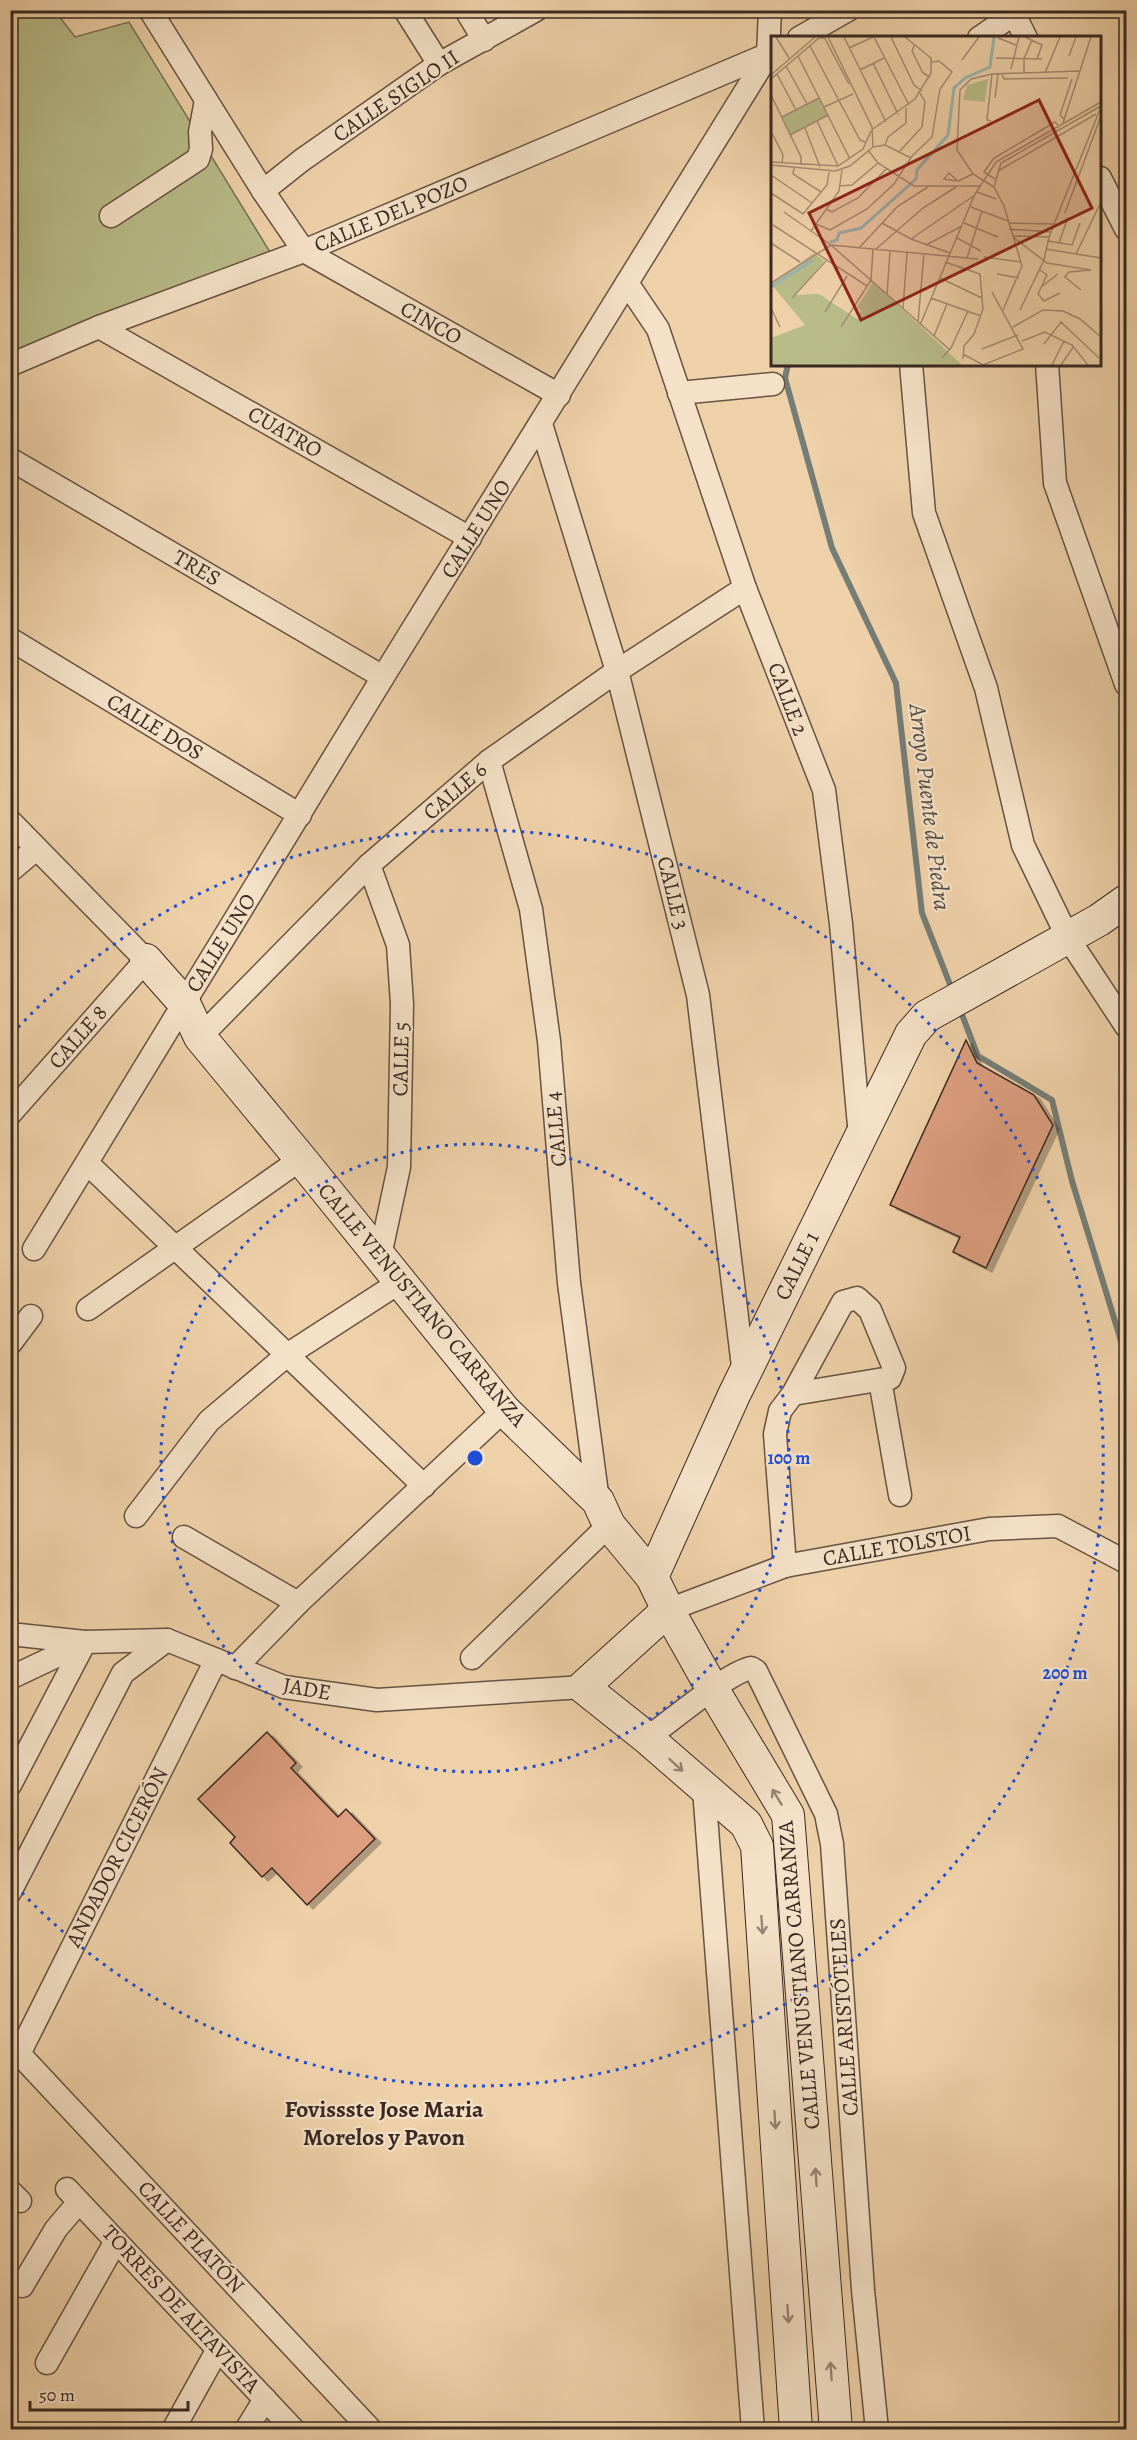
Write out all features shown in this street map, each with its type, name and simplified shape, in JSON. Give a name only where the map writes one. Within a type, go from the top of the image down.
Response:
[{"type":"street","points":[[150,10],[263,191],[304,251]]},
{"type":"street","points":[[405,10],[439,64]]},
{"type":"street","points":[[466,10],[484,40]]},
{"type":"street","name":"CALLE SIGLO II","points":[[263,191],[302,160],[439,64],[536,10]]},
{"type":"street","points":[[770,10],[770,53]]},
{"type":"street","points":[[802,36],[848,10]]},
{"type":"street","points":[[982,36],[1013,12],[1025,36]]},
{"type":"street","name":"CALLE DEL POZO","points":[[10,365],[99,327],[304,251],[770,53]]},
{"type":"street","name":"CALLE UNO","points":[[34,1249],[383,677],[770,53]]},
{"type":"street","points":[[111,216],[198,159],[206,100]]},
{"type":"street","points":[[1101,180],[1126,229]]},
{"type":"street","name":"CINCO","points":[[304,251],[559,395]]},
{"type":"street","name":"CALLE 2","points":[[627,283],[658,329],[745,588],[824,790],[841,924],[860,1138]]},
{"type":"street","name":"CUATRO","points":[[99,327],[470,538]]},
{"type":"street","points":[[911,366],[924,513],[986,688],[1023,845],[1068,938],[1126,1026]]},
{"type":"street","points":[[1047,366],[1055,483],[1126,684]]},
{"type":"street","points":[[679,393],[772,384]]},
{"type":"street","name":"CALLE 3","points":[[541,424],[617,671],[698,995],[744,1375]]},
{"type":"street","name":"TRES","points":[[10,459],[383,677]]},
{"type":"street","name":"CALLE 6","points":[[200,1037],[369,865],[489,761],[617,671],[745,588]]},
{"type":"street","name":"CALLE DOS","points":[[10,639],[300,815]]},
{"type":"street","name":"CALLE 4","points":[[489,761],[531,909],[549,1041],[569,1283],[604,1513]]},
{"type":"street","name":"CALLE VENUSTIANO CARRANZA","points":[[10,821],[146,960],[184,1004],[200,1037],[504,1410],[604,1513],[652,1577],[713,1690],[788,1815],[836,2430]]},
{"type":"street","points":[[10,871],[36,849]]},
{"type":"street","name":"CALLE 5","points":[[369,865],[398,945],[402,1004],[399,1167],[380,1256]]},
{"type":"street","name":"CALLE 1","points":[[652,1577],[744,1375],[911,1034],[927,1017],[1068,938],[1126,901]]},
{"type":"street","name":"CALLE 8","points":[[10,1114],[146,960]]},
{"type":"street","points":[[88,1309],[301,1159]]},
{"type":"street","points":[[87,1163],[424,1486]]},
{"type":"street","points":[[136,1516],[209,1421],[287,1355],[400,1282]]},
{"type":"street","points":[[785,1566],[775,1434],[780,1411],[793,1394],[843,1302],[857,1298],[870,1310],[894,1368],[890,1378],[793,1394]]},
{"type":"street","points":[[10,1344],[31,1316]]},
{"type":"street","points":[[880,1380],[900,1495]]},
{"type":"street","name":"ANDADOR CICERÓN","points":[[15,2049],[225,1664],[298,1603],[504,1410]]},
{"type":"street","points":[[471,1659],[604,1513]]},
{"type":"street","name":"CALLE TOLSTOI","points":[[668,1610],[785,1566],[989,1529],[1058,1526],[1126,1562]]},
{"type":"street","points":[[184,1537],[298,1603]]},
{"type":"street","points":[[584,1687],[668,1610]]},
{"type":"street","name":"JADE","points":[[10,1634],[85,1642],[167,1640],[284,1688],[377,1700],[584,1687]]},
{"type":"street","points":[[10,1892],[123,1673],[167,1640]]},
{"type":"street","points":[[10,1678],[85,1642]]},
{"type":"street","points":[[10,1785],[85,1642]]},
{"type":"street","name":"CALLE ARISTÓTELES","points":[[713,1690],[744,1669],[751,1668],[756,1671],[826,1814],[832,1844],[862,2266],[877,2430]]},
{"type":"street","name":"CALLE VENUSTIANO CARRANZA","points":[[584,1687],[746,1824],[757,1846],[796,2430]]},
{"type":"street","points":[[647,1738],[713,1690]]},
{"type":"street","points":[[704,1789],[753,2430]]},
{"type":"street","name":"CALLE PLATÓN","points":[[15,2049],[371,2430]]},
{"type":"street","name":"TORRES DE ALTAVISTA","points":[[22,2286],[73,2196],[294,2430]]},
{"type":"street","points":[[47,2363],[116,2241]]},
{"type":"street","points":[[173,2430],[218,2349]]},
{"type":"street","points":[[246,2430],[265,2399]]},
{"type":"green space","points":[[11,11],[55,11],[75,37],[129,22],[273,257],[11,356]]},
{"type":"building","points":[[966,1040],[977,1063],[1034,1095],[1053,1125],[986,1268],[953,1252],[960,1237],[890,1205]]},
{"type":"building","points":[[267,1732],[296,1763],[291,1768],[338,1817],[346,1809],[375,1839],[307,1905],[272,1868],[262,1877],[230,1843],[235,1837],[198,1799]]},
{"type":"waterway","name":"Arroyo Puente de Piedra","points":[[788,366],[785,378],[832,548],[896,683],[922,913],[953,992]]},
{"type":"waterway","name":"Arroyo Puente de Piedra","points":[[959,1007],[978,1056],[1052,1100],[1072,1181],[1126,1357]]},
{"type":"district","name":"Fovissste Jose Maria Morelos y Pavon","points":[[384,2123]]}]
